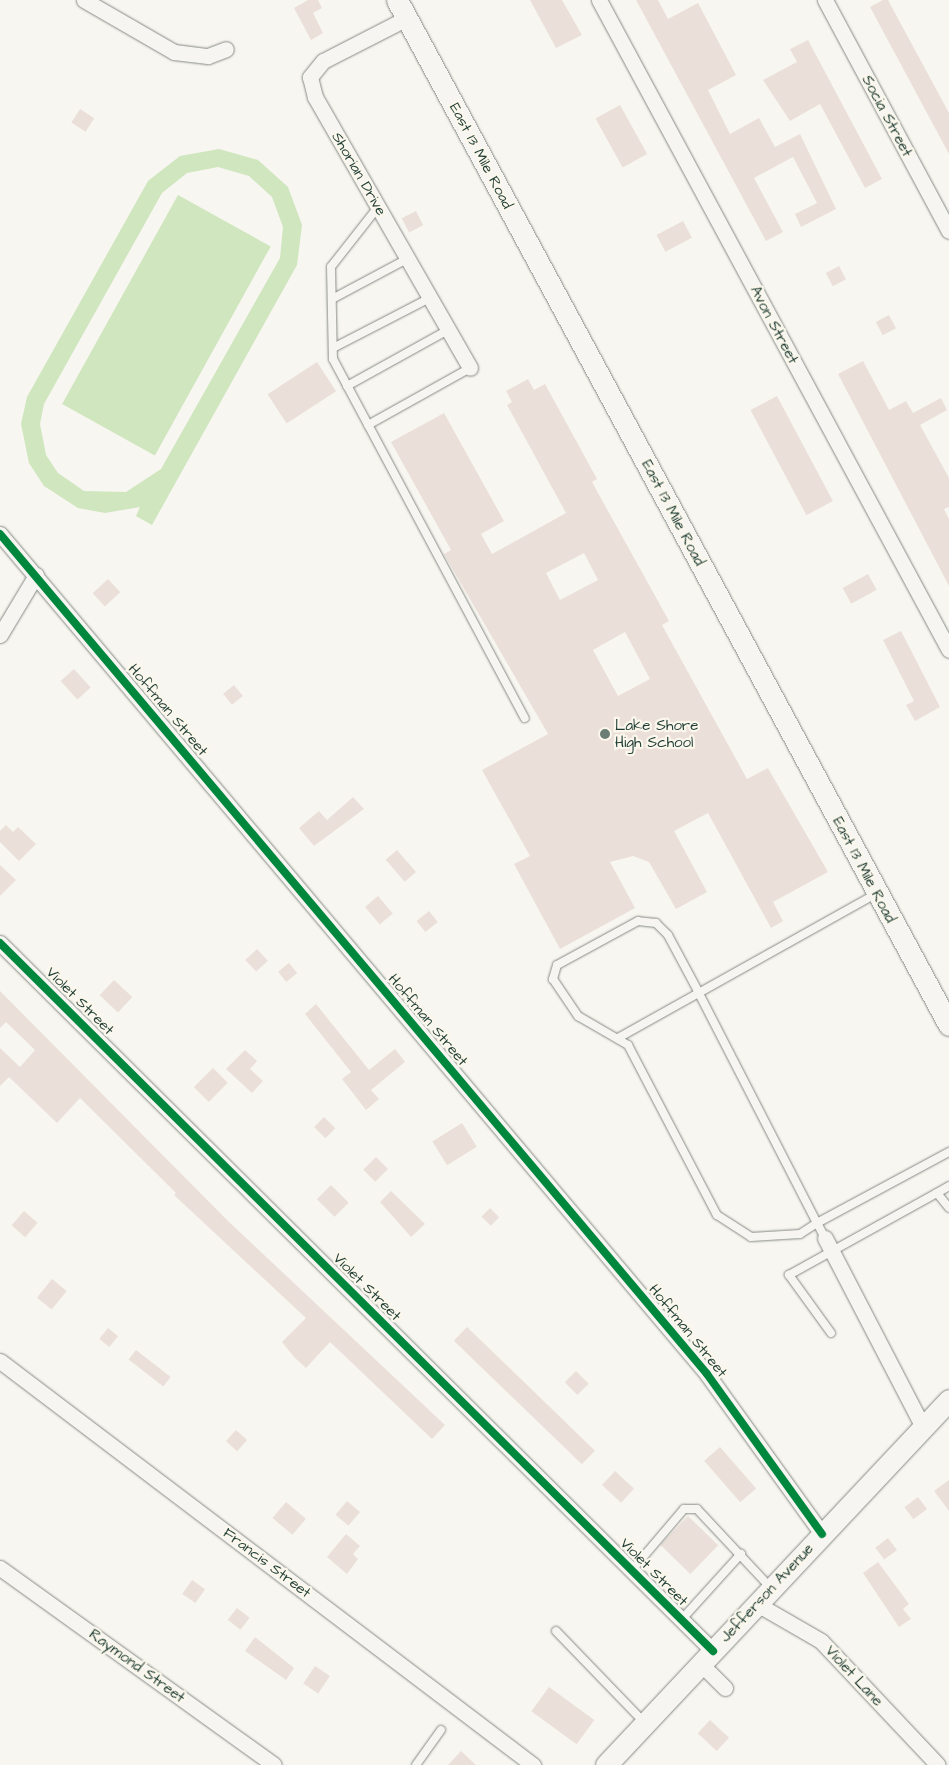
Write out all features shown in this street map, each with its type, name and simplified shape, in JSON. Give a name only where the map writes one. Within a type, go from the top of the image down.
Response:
[{"type":"main road","name":"East 13 Mile Road","points":[[402,9],[949,1025]]},
{"type":"main road","name":"Jefferson Avenue","points":[[606,1765],[949,1400]]},
{"type":"street","points":[[84,0],[174,52],[208,56],[226,49]]},
{"type":"street","name":"Avon Street","points":[[599,0],[949,650]]},
{"type":"street","name":"Socia Street","points":[[825,0],[949,231]]},
{"type":"street","name":"Shorian Drive","points":[[402,9],[324,61],[310,77],[315,97],[470,368]]},
{"type":"street","name":"Hoffman Street","points":[[0,534],[36,574],[707,1374],[822,1534]]},
{"type":"street","points":[[0,634],[36,574]]},
{"type":"street","name":"Violet Street","points":[[0,943],[682,1620],[707,1657]]},
{"type":"street","points":[[825,1238],[923,1427]]},
{"type":"street","name":"Francis Street","points":[[0,1361],[533,1765]]},
{"type":"street","name":"Raymond Street","points":[[0,1568],[274,1765]]},
{"type":"street","name":"Violet Lane","points":[[757,1604],[820,1640],[938,1765]]},
{"type":"street","points":[[707,1657],[725,1688]]},
{"type":"lane","points":[[378,207],[331,267],[333,359],[525,718]]},
{"type":"lane","points":[[332,299],[407,258]]},
{"type":"lane","points":[[332,348],[430,298]]},
{"type":"lane","points":[[347,386],[448,330]]},
{"type":"lane","points":[[368,425],[470,368]]},
{"type":"lane","points":[[618,1038],[698,990],[877,894]]},
{"type":"lane","points":[[825,1238],[817,1223],[698,990],[668,934],[656,923],[638,921],[557,965],[553,979],[578,1016],[628,1045],[717,1215],[751,1237],[774,1238],[800,1234],[817,1223],[949,1152]]},
{"type":"lane","points":[[831,1333],[789,1275],[833,1254],[949,1186]]},
{"type":"lane","points":[[937,1193],[949,1208]]},
{"type":"lane","points":[[632,1570],[684,1509],[697,1509],[741,1554],[771,1589]]},
{"type":"lane","points":[[682,1620],[741,1554]]},
{"type":"lane","points":[[556,1631],[645,1723]]},
{"type":"lane","points":[[416,1765],[441,1730]]},
{"type":"green space","points":[[219,149],[258,160],[288,187],[302,225],[297,265],[152,525],[136,516],[140,507],[105,513],[78,508],[44,486],[29,463],[21,424],[27,397],[148,181],[180,156]],"holes":[[[218,167],[249,176],[272,197],[283,227],[280,258],[161,469],[126,492],[84,491],[58,473],[46,455],[40,424],[44,404],[162,193],[187,173]]]},
{"type":"green space","points":[[178,195],[271,246],[155,455],[62,404]]},
{"type":"building","points":[[308,0],[318,0],[322,8],[313,13],[323,33],[311,40],[294,8]]},
{"type":"building","points":[[530,0],[562,0],[582,35],[556,48]]},
{"type":"building","points":[[636,0],[658,0],[668,19],[698,3],[736,75],[708,90],[730,134],[759,118],[775,147],[800,134],[836,209],[801,227],[795,214],[817,203],[793,157],[754,178],[783,232],[766,241]]},
{"type":"building","points":[[883,0],[888,0],[949,113],[949,154],[870,7]]},
{"type":"building","points":[[808,40],[882,179],[865,188],[820,104],[790,121],[763,80],[797,62],[790,49]]},
{"type":"building","points":[[620,105],[647,154],[623,168],[596,119]]},
{"type":"building","points":[[80,109],[94,118],[86,132],[71,122]]},
{"type":"building","points":[[416,211],[423,225],[409,233],[402,218]]},
{"type":"building","points":[[683,221],[692,238],[665,252],[657,235]]},
{"type":"building","points":[[839,266],[846,279],[833,286],[826,273]]},
{"type":"building","points":[[889,315],[896,328],[883,335],[876,322]]},
{"type":"building","points":[[863,361],[889,410],[906,401],[913,413],[941,398],[947,410],[920,425],[949,478],[949,507],[944,509],[949,519],[949,586],[838,374]]},
{"type":"building","points":[[317,362],[336,391],[287,423],[268,394]]},
{"type":"building","points":[[528,379],[534,390],[545,384],[597,479],[592,482],[669,621],[662,625],[747,779],[768,768],[828,872],[773,902],[783,921],[771,928],[708,813],[674,831],[707,892],[676,909],[649,862],[633,856],[610,862],[635,908],[560,949],[514,864],[530,856],[482,770],[548,734],[444,554],[451,550],[391,442],[444,413],[504,521],[481,534],[492,554],[566,513],[507,405],[512,402],[506,391]],"holes":[[[584,553],[598,580],[560,600],[546,573]],[[625,632],[650,679],[618,696],[593,650]]]},
{"type":"building","points":[[777,396],[833,501],[806,515],[751,410]]},
{"type":"building","points":[[868,574],[877,590],[851,604],[843,588]]},
{"type":"building","points":[[108,579],[120,592],[105,606],[93,593]]},
{"type":"building","points":[[901,631],[940,707],[915,721],[906,705],[914,701],[883,640]]},
{"type":"building","points":[[74,669],[91,688],[77,700],[61,681]]},
{"type":"building","points":[[234,685],[243,696],[232,705],[223,694]]},
{"type":"building","points":[[353,797],[364,809],[314,846],[299,828],[319,811],[327,820]]},
{"type":"building","points":[[6,825],[13,832],[18,827],[36,844],[19,861],[0,842],[0,831]]},
{"type":"building","points":[[397,850],[416,872],[405,882],[386,860]]},
{"type":"building","points":[[0,865],[16,880],[0,896]]},
{"type":"building","points":[[378,896],[393,914],[380,925],[365,907]]},
{"type":"building","points":[[429,911],[438,922],[425,932],[417,921]]},
{"type":"building","points":[[257,949],[268,961],[256,972],[245,960]]},
{"type":"building","points":[[289,963],[297,973],[286,982],[278,972]]},
{"type":"building","points":[[114,980],[132,997],[118,1012],[100,995]]},
{"type":"building","points":[[0,991],[228,1221],[445,1425],[432,1439],[330,1342],[306,1368],[294,1357],[282,1342],[306,1318],[174,1195],[176,1193],[80,1098],[57,1123],[9,1077],[0,1086],[0,1048],[20,1067],[35,1050],[6,1022],[0,1028]]},
{"type":"building","points":[[316,1004],[369,1070],[395,1049],[405,1062],[371,1090],[379,1099],[366,1110],[342,1079],[351,1072],[305,1014]]},
{"type":"building","points":[[245,1050],[257,1061],[250,1069],[263,1081],[252,1093],[226,1069]]},
{"type":"building","points":[[213,1068],[228,1083],[209,1102],[194,1087]]},
{"type":"building","points":[[324,1117],[335,1128],[325,1138],[314,1127]]},
{"type":"building","points":[[462,1123],[477,1147],[447,1165],[432,1142]]},
{"type":"building","points":[[376,1157],[388,1169],[375,1182],[363,1170]]},
{"type":"building","points":[[331,1185],[349,1203],[335,1217],[317,1199]]},
{"type":"building","points":[[391,1191],[425,1224],[411,1237],[380,1202]]},
{"type":"building","points":[[490,1208],[499,1217],[491,1226],[482,1216]]},
{"type":"building","points":[[24,1211],[38,1223],[25,1237],[12,1225]]},
{"type":"building","points":[[52,1279],[67,1291],[52,1310],[37,1298]]},
{"type":"building","points":[[467,1327],[595,1451],[582,1464],[454,1341]]},
{"type":"building","points":[[108,1328],[118,1336],[109,1347],[99,1339]]},
{"type":"building","points":[[136,1350],[171,1377],[163,1387],[129,1359]]},
{"type":"building","points":[[576,1371],[589,1384],[577,1395],[565,1382]]},
{"type":"building","points":[[236,1430],[247,1440],[237,1451],[226,1441]]},
{"type":"building","points":[[720,1447],[756,1489],[740,1502],[704,1461]]},
{"type":"building","points":[[615,1471],[634,1489],[621,1503],[602,1485]]},
{"type":"building","points":[[949,1480],[949,1511],[934,1491]]},
{"type":"building","points":[[918,1497],[927,1509],[913,1519],[904,1507]]},
{"type":"building","points":[[347,1501],[360,1512],[348,1526],[335,1515]]},
{"type":"building","points":[[286,1502],[306,1519],[292,1535],[273,1518]]},
{"type":"building","points":[[688,1516],[718,1545],[690,1574],[660,1545]]},
{"type":"building","points":[[346,1534],[360,1546],[353,1554],[358,1559],[347,1574],[327,1557]]},
{"type":"building","points":[[888,1538],[897,1550],[884,1560],[875,1548]]},
{"type":"building","points":[[878,1562],[909,1604],[903,1609],[911,1619],[899,1627],[863,1573]]},
{"type":"building","points":[[192,1580],[205,1589],[195,1603],[182,1594]]},
{"type":"building","points":[[237,1608],[250,1618],[240,1630],[228,1620]]},
{"type":"building","points":[[255,1637],[294,1668],[286,1680],[245,1651]]},
{"type":"building","points":[[315,1666],[330,1676],[318,1693],[303,1683]]},
{"type":"building","points":[[549,1687],[594,1720],[577,1744],[531,1711]]},
{"type":"building","points":[[710,1720],[729,1738],[717,1751],[698,1733]]},
{"type":"building","points":[[461,1751],[476,1765],[448,1765]]},
{"type":"cycle path","points":[[0,534],[707,1374],[822,1534]]},
{"type":"cycle path","points":[[0,943],[713,1651]]},
{"type":"place","name":"Lake Shore High School","points":[[605,734]]}]
